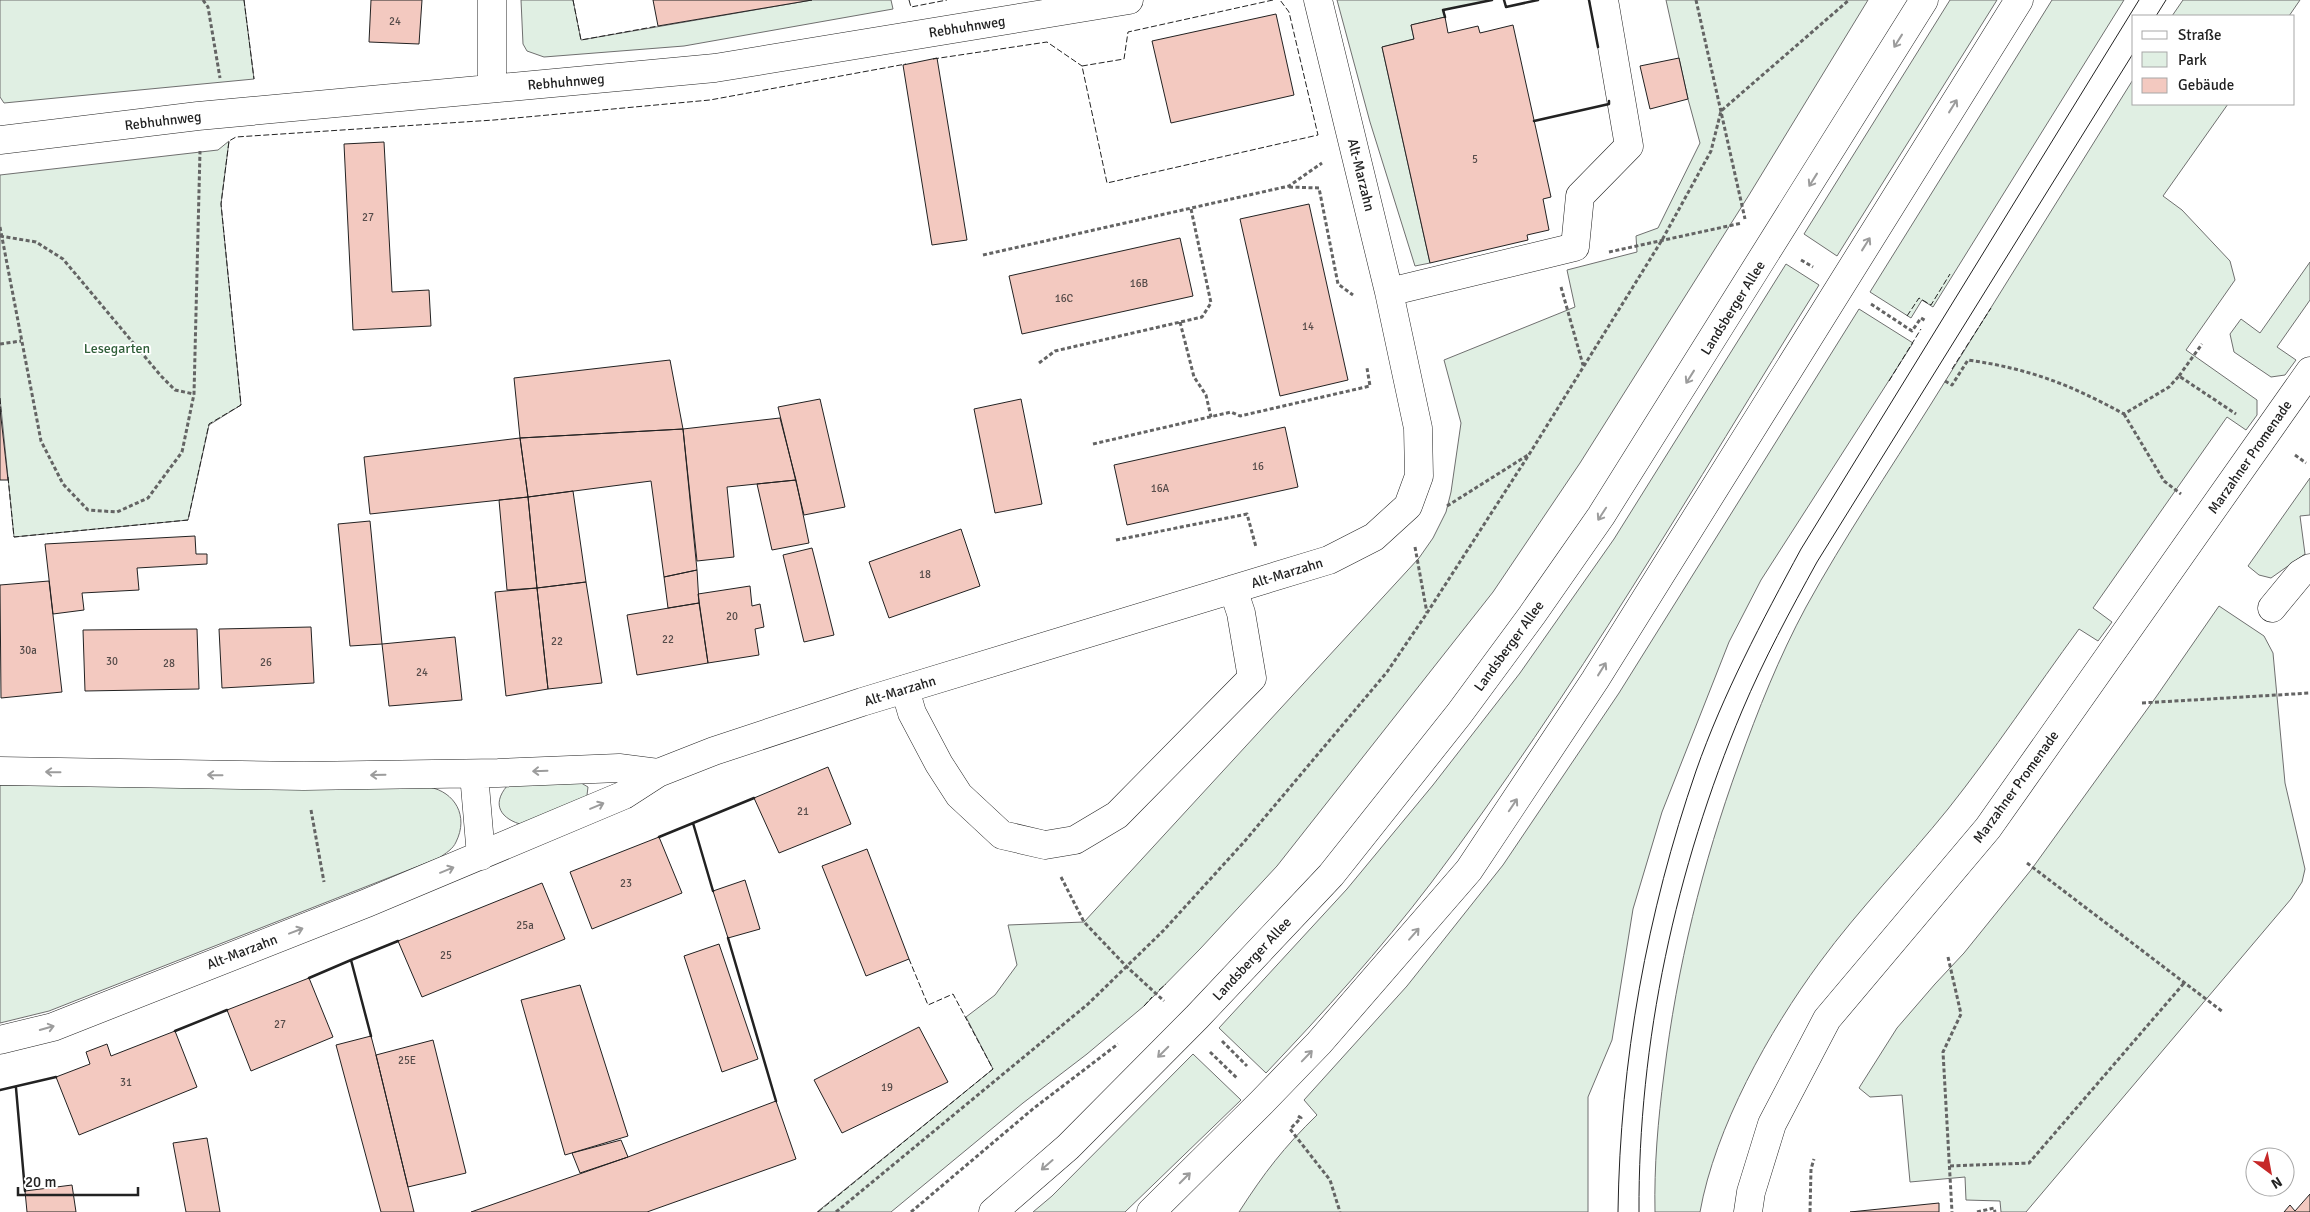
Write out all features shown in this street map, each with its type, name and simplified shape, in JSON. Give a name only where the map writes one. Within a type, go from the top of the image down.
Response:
[{"type":"street","points":[[492,0],[492,88]]},
{"type":"street","name":"Rebhuhnweg","points":[[0,140],[198,116],[715,68],[1048,7],[1129,0]]},
{"type":"street","name":"Alt-Marzahn","points":[[0,1040],[53,1027],[331,917],[624,795],[658,773],[714,751],[905,689],[1329,560],[1374,536],[1408,506],[1419,476],[1418,428],[1389,292],[1318,0]]},
{"type":"street","points":[[1389,292],[1563,249],[1580,196],[1630,146],[1604,0]]},
{"type":"street","name":"Landsberger Allee","points":[[993,1212],[1068,1146],[1224,989],[1331,875],[1459,714],[1532,615],[1601,516],[1924,0]]},
{"type":"street","points":[[1151,1212],[1319,1043],[1469,870],[1595,680],[2019,0]]},
{"type":"street","name":"Marzahner Promenade","points":[[1748,1212],[1751,1192],[1772,1124],[1827,1019],[1988,828],[2310,371]]},
{"type":"street","points":[[2272,608],[2300,574],[2310,568]]},
{"type":"street","points":[[905,689],[912,712],[939,764],[960,795],[1002,834],[1045,845],[1075,840],[1117,815],[1252,678],[1241,613],[1233,589]]},
{"type":"street","name":"Alt-Marzahn","points":[[0,771],[304,776],[474,774],[619,768],[658,773]]},
{"type":"street","points":[[474,774],[481,856]]},
{"type":"path","points":[[203,0],[208,7],[220,80]]},
{"type":"path","points":[[1696,0],[1746,223],[1740,231]]},
{"type":"path","points":[[836,1212],[1088,1004],[1164,930],[1244,842],[1387,672],[1530,453],[1662,240],[1711,151],[1721,110],[1849,0]]},
{"type":"path","points":[[1289,186],[1352,140]]},
{"type":"path","points":[[0,227],[41,441],[64,484],[88,510],[117,512],[148,498],[182,452],[194,394],[200,146]]},
{"type":"path","points":[[983,256],[1289,186],[1319,188],[1338,284],[1356,298]]},
{"type":"path","points":[[1039,362],[1054,351],[1202,318],[1211,303],[1191,208]]},
{"type":"path","points":[[1584,366],[1563,249],[1592,255],[1746,223]]},
{"type":"path","points":[[1,236],[36,242],[63,259],[161,376],[175,390],[194,394]]},
{"type":"path","points":[[1801,259],[1817,270]]},
{"type":"path","points":[[1864,300],[1912,331],[1921,318],[1926,321]]},
{"type":"path","points":[[1180,322],[1194,377],[1206,395],[1211,417]]},
{"type":"path","points":[[0,344],[21,341]]},
{"type":"path","points":[[2124,414],[2169,387],[2180,376],[2202,344]]},
{"type":"path","points":[[1945,381],[1952,385],[1968,360],[2006,365],[2041,375],[2084,392],[2124,414],[2164,481],[2208,516]]},
{"type":"path","points":[[1092,444],[1231,412],[1240,416],[1370,386],[1367,366]]},
{"type":"path","points":[[2180,376],[2266,434]]},
{"type":"path","points":[[1440,506],[1446,506],[1530,453]]},
{"type":"path","points":[[1116,540],[1246,514]]},
{"type":"path","points":[[1414,538],[1427,613]]},
{"type":"path","points":[[2142,703],[2310,693]]},
{"type":"path","points":[[304,776],[331,917]]},
{"type":"path","points":[[1045,845],[1084,922],[1126,966],[1166,1003]]},
{"type":"path","points":[[2027,863],[2224,1012]]},
{"type":"path","points":[[1948,957],[1961,1014],[1943,1052],[1952,1212]]},
{"type":"path","points":[[1950,1166],[2029,1163],[2185,982]]},
{"type":"path","points":[[1220,1040],[1254,1072]]},
{"type":"path","points":[[911,1212],[1034,1108],[1121,1041]]},
{"type":"path","points":[[1209,1052],[1243,1084]]},
{"type":"path","points":[[1290,1129],[1330,1180],[1340,1212]]},
{"type":"path","points":[[1810,1212],[1810,1168],[1814,1159]]},
{"type":"path","points":[[1977,1212],[1994,1208],[1995,1212]]},
{"type":"green space","points":[[0,0],[244,0],[254,79],[4,103],[0,97]]},
{"type":"green space","points":[[521,0],[573,0],[581,40],[812,0],[891,0],[893,9],[684,46],[544,57],[527,51],[523,44]]},
{"type":"green space","points":[[1337,0],[1492,0],[1444,10],[1445,17],[1411,25],[1414,39],[1382,47],[1430,263],[1415,266],[1370,122]]},
{"type":"green space","points":[[1666,0],[1868,0],[1749,195],[1580,463],[1493,592],[1277,866],[1144,1006],[891,1212],[817,1212],[993,1069],[966,1017],[995,995],[1017,965],[1008,925],[1084,922],[1419,558],[1433,538],[1446,512],[1451,492],[1461,423],[1444,360],[1575,307],[1567,270],[1637,252],[1636,236],[1658,228],[1700,143]]},
{"type":"green space","points":[[1950,0],[1997,0],[1837,256],[1804,234]]},
{"type":"green space","points":[[2052,0],[2124,0],[1933,307],[1922,300],[1911,318],[1870,292]]},
{"type":"green space","points":[[2183,0],[2300,0],[2290,15],[2173,15]]},
{"type":"green space","points":[[2132,81],[2132,105],[2227,105],[2163,196],[2182,210],[2230,261],[2235,280],[2186,350],[2257,400],[2257,415],[2246,430],[2227,417],[2093,608],[2112,622],[2098,641],[2079,629],[1965,787],[1851,923],[1801,989],[1746,1081],[1731,1114],[1707,1180],[1700,1212],[1655,1212],[1658,1126],[1669,1034],[1692,917],[1726,801],[1754,723],[1796,626],[1867,505]]},
{"type":"green space","name":"Lesegarten","points":[[229,141],[221,204],[241,405],[209,425],[188,520],[14,537],[0,398],[0,175],[218,150]]},
{"type":"green space","points":[[2310,262],[2310,300],[2277,347],[2296,360],[2285,375],[2271,377],[2234,352],[2230,334],[2241,319],[2260,333]]},
{"type":"green space","points":[[1786,264],[1819,285],[1584,663],[1484,811],[1431,883],[1351,980],[1266,1073],[1219,1028],[1347,889],[1433,785],[1520,673],[1614,539]]},
{"type":"green space","points":[[1859,309],[1913,343],[1761,580],[1729,642],[1662,812],[1633,909],[1612,1040],[1588,1097],[1588,1212],[1239,1212],[1275,1161],[1317,1115],[1304,1100],[1407,986],[1503,865],[1619,693]]},
{"type":"green space","points":[[2310,478],[2310,515],[2300,516],[2305,554],[2271,578],[2259,575],[2248,566]]},
{"type":"green space","points":[[2219,606],[2264,636],[2273,653],[2285,783],[2305,869],[2302,882],[2291,899],[2026,1212],[2001,1212],[2000,1201],[1966,1200],[1965,1177],[1910,1182],[1902,1095],[1870,1097],[1859,1088],[1897,1028],[1964,953],[2031,870]]},
{"type":"green space","points":[[576,780],[588,787],[587,795],[584,798],[523,825],[504,815],[499,805],[502,793],[507,786]]},
{"type":"green space","points":[[0,785],[429,787],[446,794],[452,800],[460,814],[461,823],[460,832],[455,844],[439,858],[49,1011],[0,1023]]},
{"type":"green space","points":[[1193,1054],[1241,1100],[1125,1212],[1033,1212],[1052,1196]]},
{"type":"building","points":[[371,0],[422,0],[419,44],[369,42]]},
{"type":"building","points":[[653,0],[812,0],[658,26]]},
{"type":"building","points":[[1276,14],[1294,95],[1171,123],[1152,41]]},
{"type":"building","points":[[1445,17],[1448,33],[1478,26],[1480,33],[1513,25],[1551,197],[1543,199],[1549,230],[1527,235],[1528,240],[1430,263],[1382,47],[1414,39],[1411,25]]},
{"type":"building","points":[[937,58],[967,240],[932,245],[903,65]]},
{"type":"building","points":[[1679,58],[1688,99],[1650,109],[1640,66]]},
{"type":"building","points":[[384,142],[392,292],[429,290],[431,326],[353,330],[344,144]]},
{"type":"building","points":[[1309,204],[1348,380],[1280,396],[1240,219]]},
{"type":"building","points":[[1180,238],[1193,296],[1022,334],[1009,276]]},
{"type":"building","points":[[670,360],[683,429],[520,438],[514,378]]},
{"type":"building","points":[[820,399],[845,507],[804,515],[778,407]]},
{"type":"building","points":[[1021,399],[1042,504],[995,513],[974,409]]},
{"type":"building","points":[[0,409],[8,480],[0,480]]},
{"type":"building","points":[[780,418],[796,480],[727,487],[734,557],[697,561],[683,429]]},
{"type":"building","points":[[1285,427],[1298,487],[1127,525],[1114,465]]},
{"type":"building","points":[[683,429],[697,570],[664,577],[651,481],[528,497],[520,438]]},
{"type":"building","points":[[520,438],[528,497],[370,514],[364,457]]},
{"type":"building","points":[[796,480],[809,543],[772,550],[757,484]]},
{"type":"building","points":[[573,491],[586,582],[537,588],[528,497]]},
{"type":"building","points":[[528,497],[537,588],[507,590],[499,500]]},
{"type":"building","points":[[370,521],[382,644],[350,646],[338,524]]},
{"type":"building","points":[[961,529],[980,586],[889,618],[869,562]]},
{"type":"building","points":[[195,536],[196,554],[207,554],[207,564],[137,568],[139,590],[82,593],[84,610],[53,614],[45,544]]},
{"type":"building","points":[[812,548],[834,635],[804,642],[783,555]]},
{"type":"building","points":[[697,570],[699,603],[668,608],[664,577]]},
{"type":"building","points":[[49,581],[62,692],[1,698],[0,585]]},
{"type":"building","points":[[586,582],[602,683],[548,689],[537,588]]},
{"type":"building","points":[[750,586],[752,606],[760,604],[764,627],[755,629],[759,655],[708,663],[698,594]]},
{"type":"building","points":[[537,588],[548,689],[506,696],[495,592]]},
{"type":"building","points":[[699,603],[708,663],[637,675],[627,615]]},
{"type":"building","points":[[311,627],[314,683],[222,688],[219,629]]},
{"type":"building","points":[[197,629],[199,689],[85,691],[83,630]]},
{"type":"building","points":[[455,637],[462,700],[389,706],[382,644]]},
{"type":"building","points":[[828,767],[851,824],[779,853],[754,798]]},
{"type":"building","points":[[659,837],[682,893],[592,929],[570,872]]},
{"type":"building","points":[[867,849],[909,959],[866,976],[822,866]]},
{"type":"building","points":[[745,880],[760,929],[728,938],[713,891]]},
{"type":"building","points":[[542,883],[565,939],[422,997],[398,941]]},
{"type":"building","points":[[719,944],[758,1059],[722,1072],[684,956]]},
{"type":"building","points":[[309,978],[333,1037],[251,1071],[227,1010]]},
{"type":"building","points":[[580,985],[628,1136],[565,1155],[521,1000]]},
{"type":"building","points":[[919,1027],[948,1082],[842,1133],[814,1080]]},
{"type":"building","points":[[175,1031],[197,1087],[79,1135],[56,1077],[90,1064],[86,1052],[107,1044],[111,1056]]},
{"type":"building","points":[[371,1036],[414,1212],[381,1212],[336,1045]]},
{"type":"building","points":[[433,1040],[466,1173],[408,1187],[376,1055]]},
{"type":"building","points":[[776,1101],[796,1159],[647,1212],[471,1212],[628,1157]]},
{"type":"building","points":[[207,1138],[220,1212],[186,1212],[173,1143]]},
{"type":"building","points":[[621,1140],[628,1157],[580,1173],[572,1153]]},
{"type":"building","points":[[72,1185],[76,1212],[27,1212],[25,1191]]},
{"type":"building","points":[[2310,1194],[2310,1212],[2284,1212],[2290,1205],[2295,1211]]},
{"type":"building","points":[[1939,1203],[1939,1212],[1850,1212]]},
{"type":"tram line","points":[[1618,1212],[1624,1099],[1639,988],[1650,933],[1679,825],[1696,771],[1718,714],[1758,631],[1801,549],[2139,0]]},
{"type":"tram line","points":[[2157,15],[2166,0]]},
{"type":"tram line","points":[[1639,1212],[1640,1148],[1645,1084],[1665,957],[1680,894],[1698,832],[1719,771],[1750,692],[1817,562],[2132,55]]},
{"type":"fence","points":[[244,0],[254,79]]},
{"type":"fence","points":[[573,0],[581,40],[658,26]]},
{"type":"fence","points":[[909,0],[911,7],[947,0]]},
{"type":"fence","points":[[1273,0],[1128,32],[1124,59],[1082,66],[1107,183],[1318,135],[1289,12],[1280,0]]},
{"type":"fence","points":[[933,59],[1047,42],[1082,66]]},
{"type":"fence","points":[[8,477],[14,537],[188,520],[209,424],[241,405],[221,204],[229,141],[236,137],[494,120],[710,100],[906,64]]},
{"type":"fence","points":[[1907,316],[1919,298],[1931,305],[1950,274]]},
{"type":"fence","points":[[1952,369],[1991,308]]},
{"type":"fence","points":[[1889,381],[1921,329]]},
{"type":"fence","points":[[0,398],[1,412]]},
{"type":"fence","points":[[818,1212],[993,1069],[953,994],[928,1005],[909,959]]},
{"type":"fence","points":[[1159,990],[1166,984]]},
{"type":"fence","points":[[1144,1006],[1152,997]]},
{"type":"wall","points":[[1445,17],[1443,10],[1492,0]]},
{"type":"wall","points":[[1504,0],[1506,7],[1538,0]]},
{"type":"wall","points":[[1589,0],[1598,47]]},
{"type":"wall","points":[[1534,121],[1609,104],[1609,101]]},
{"type":"wall","points":[[659,837],[754,798]]},
{"type":"wall","points":[[693,823],[713,891]]},
{"type":"wall","points":[[728,938],[776,1101]]},
{"type":"wall","points":[[351,960],[398,941]]},
{"type":"wall","points":[[309,978],[351,960],[371,1036]]},
{"type":"wall","points":[[175,1031],[227,1010]]},
{"type":"wall","points":[[0,1090],[56,1077]]},
{"type":"wall","points":[[16,1088],[25,1191]]}]
